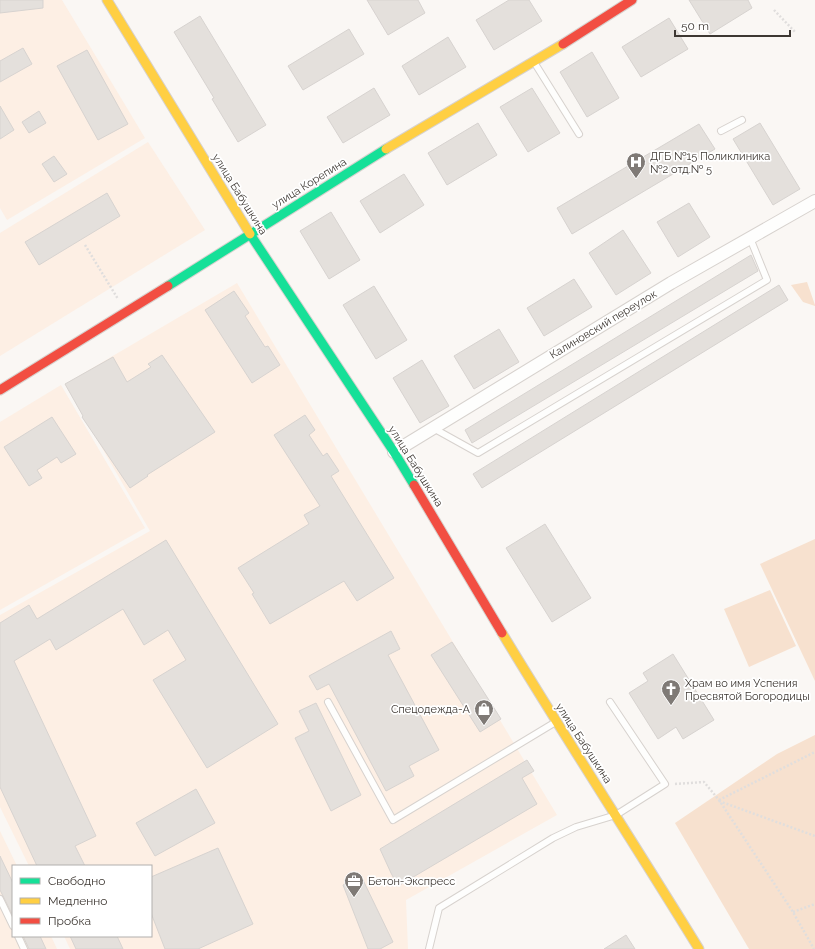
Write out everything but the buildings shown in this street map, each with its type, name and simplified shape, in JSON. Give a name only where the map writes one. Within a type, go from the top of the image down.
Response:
[{"type":"street","name":"улица Бабушкина","points":[[107,0],[250,234],[394,452],[556,722],[699,949]]},
{"type":"street","name":"улица Корепина","points":[[0,390],[401,140],[534,62],[632,0]]},
{"type":"street","name":"Калиновский переулок","points":[[394,452],[671,283],[814,204]]},
{"type":"lane","points":[[534,62],[579,134]]},
{"type":"lane","points":[[721,131],[742,120]]},
{"type":"lane","points":[[433,428],[478,453],[767,280],[750,238]]},
{"type":"lane","points":[[328,702],[393,820],[556,722]]},
{"type":"lane","points":[[429,949],[439,908],[553,838],[576,827],[616,815],[665,784],[610,702]]},
{"type":"lane","points":[[0,899],[12,924]]},
{"type":"lane","points":[[18,937],[24,949]]},
{"type":"path","points":[[774,10],[796,33]]},
{"type":"path","points":[[85,245],[118,299]]},
{"type":"path","points":[[719,800],[815,752]]},
{"type":"path","points":[[665,784],[704,782],[719,800],[793,912],[814,949]]},
{"type":"path","points":[[719,800],[815,836]]},
{"type":"path","points":[[793,912],[815,904]]},
{"type":"shaded area","points":[[0,0],[62,0],[145,138],[7,220],[0,208]]},
{"type":"shaded area","points":[[148,142],[205,230],[0,356],[0,233]]},
{"type":"shaded area","points":[[807,282],[815,306],[803,302],[791,285]]},
{"type":"shaded area","points":[[237,283],[557,815],[406,900],[408,949],[70,949],[64,937],[152,937],[152,865],[29,865],[0,807],[0,615],[150,531],[65,384]]},
{"type":"shaded area","points":[[61,385],[145,528],[0,610],[0,422]]},
{"type":"shaded area","points":[[815,539],[815,681],[760,564]]},
{"type":"shaded area","points":[[770,590],[796,646],[749,667],[724,609]]},
{"type":"shaded area","points":[[815,735],[815,949],[749,949],[675,823],[777,754]]},
{"type":"shaded area","points":[[0,831],[17,865],[12,865],[12,937],[51,937],[57,949],[0,949]]},
{"type":"traffic: fast","points":[[168,286],[386,149]]},
{"type":"traffic: fast","points":[[250,234],[394,452],[414,485]]},
{"type":"traffic: slow","points":[[107,0],[250,234]]},
{"type":"traffic: slow","points":[[386,149],[563,44]]},
{"type":"traffic: slow","points":[[502,633],[699,949]]},
{"type":"traffic: jam","points":[[563,44],[632,0]]},
{"type":"traffic: jam","points":[[0,390],[168,286]]},
{"type":"traffic: jam","points":[[414,485],[502,633]]},
{"type":"place","name":"ДГБ №15 Поликлиника №2 отд.№ 5","points":[[636,179]]},
{"type":"place","name":"Храм во имя Успения Пресвятой Богородицы","points":[[671,706]]},
{"type":"place","name":"Спецодежда-А","points":[[484,726]]},
{"type":"place","name":"Бетон-Экспресс","points":[[354,898]]}]
